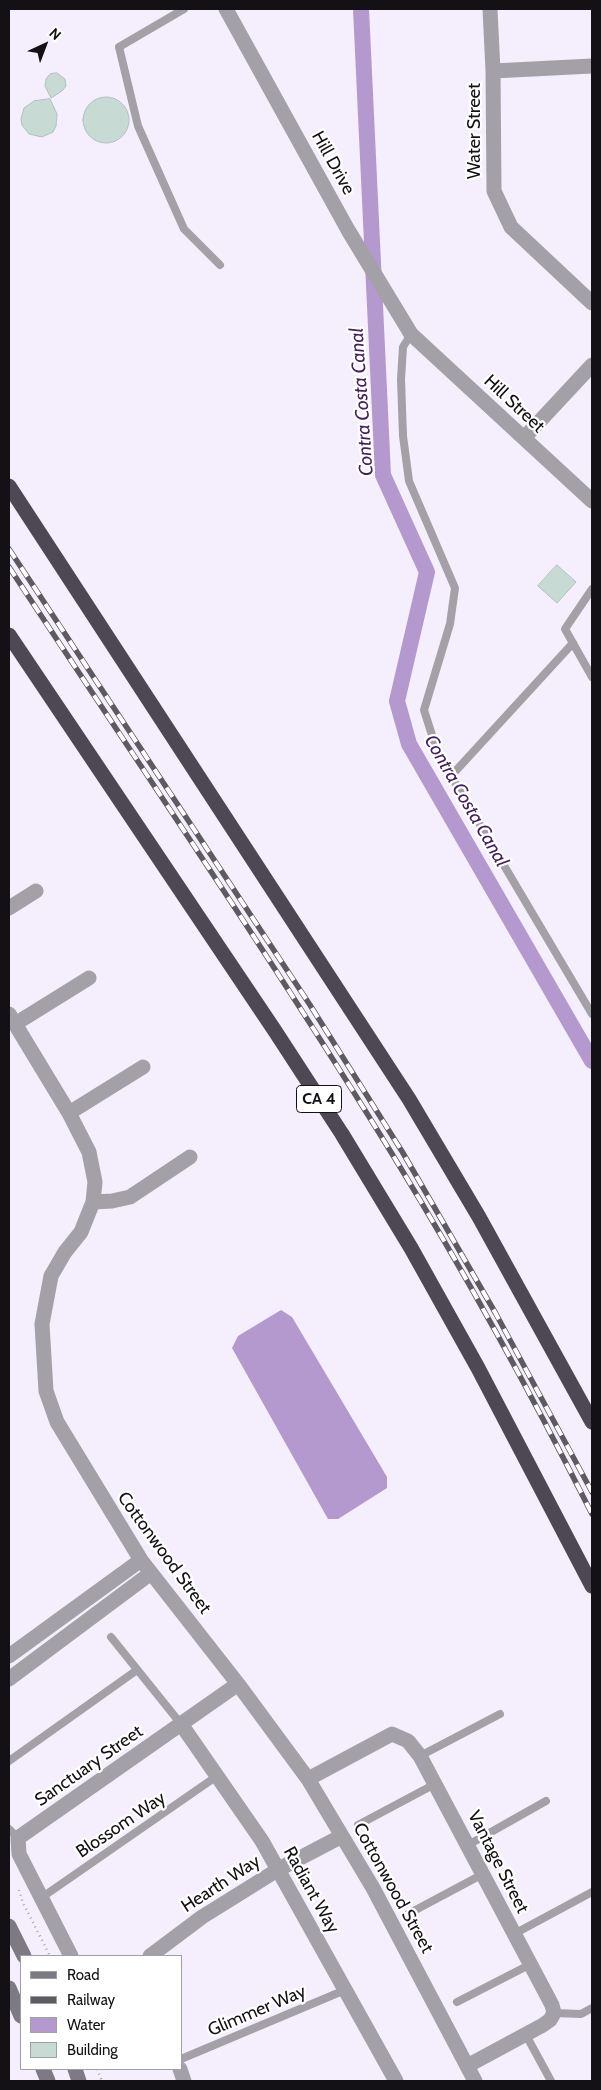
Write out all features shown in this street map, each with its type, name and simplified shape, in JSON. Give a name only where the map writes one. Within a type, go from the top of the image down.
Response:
[{"type":"highway","points":[[9,486],[409,1099],[498,1251],[592,1422]]},
{"type":"highway","name":"CA 4","points":[[9,635],[342,1134],[411,1248],[478,1368],[592,1586]]},
{"type":"main road","points":[[9,1926],[24,1955]]},
{"type":"main road","points":[[9,1988],[20,2014]]},
{"type":"street","name":"Hill Drive","points":[[226,9],[348,230],[411,334]]},
{"type":"street","name":"Water Street","points":[[490,9],[493,71],[494,191],[511,227],[592,304]]},
{"type":"street","points":[[493,71],[592,66]]},
{"type":"street","name":"Hill Street","points":[[411,334],[592,502]]},
{"type":"street","points":[[524,438],[592,365]]},
{"type":"street","points":[[9,908],[36,890]]},
{"type":"street","points":[[12,1019],[89,978]]},
{"type":"street","name":"Cottonwood Street","points":[[12,1019],[69,1113],[89,1152],[95,1182],[93,1202],[81,1232],[65,1252],[51,1276],[42,1324],[46,1391],[56,1422],[141,1560],[238,1684],[308,1779],[373,1888],[475,2081]]},
{"type":"street","points":[[69,1113],[143,1067]]},
{"type":"street","points":[[93,1202],[112,1201],[130,1197],[190,1158]]},
{"type":"street","points":[[9,1656],[141,1560]]},
{"type":"street","points":[[9,1679],[152,1573]]},
{"type":"street","name":"Sanctuary Street","points":[[70,1955],[19,1854],[14,1834],[181,1724],[238,1684]]},
{"type":"street","name":"Radiant Way","points":[[181,1724],[262,1841],[279,1869],[396,2081]]},
{"type":"street","name":"Vantage Street","points":[[308,1779],[392,1734],[408,1741],[420,1756],[468,1845],[531,1964],[554,2013]]},
{"type":"street","name":"Hearth Way","points":[[151,1955],[202,1917],[279,1869],[342,1836]]},
{"type":"street","points":[[467,2066],[526,2035],[550,2020],[554,2013]]},
{"type":"lane","points":[[184,9],[119,47],[138,126],[184,229],[220,265]]},
{"type":"lane","points":[[411,334],[403,347],[402,379],[403,436],[409,481],[455,588],[450,624],[424,710],[438,754],[592,1014]]},
{"type":"lane","points":[[592,589],[565,629],[592,677]]},
{"type":"lane","points":[[451,776],[573,643]]},
{"type":"lane","points":[[111,1637],[181,1724]]},
{"type":"lane","points":[[9,1761],[137,1670]]},
{"type":"lane","points":[[420,1756],[500,1714]]},
{"type":"lane","name":"Blossom Way","points":[[41,1898],[217,1776]]},
{"type":"lane","points":[[358,1825],[435,1784]]},
{"type":"lane","points":[[468,1845],[546,1801]]},
{"type":"lane","points":[[408,1914],[483,1874]]},
{"type":"lane","points":[[514,1934],[592,1892]]},
{"type":"lane","points":[[457,2002],[531,1964]]},
{"type":"lane","name":"Glimmer Way","points":[[182,2059],[345,1990]]},
{"type":"lane","points":[[554,2013],[581,2014],[592,2008]]},
{"type":"lane","points":[[526,2035],[550,2081]]},
{"type":"path","points":[[19,1888],[23,1903],[49,1955]]},
{"type":"water","points":[[281,1310],[292,1317],[387,1477],[387,1488],[338,1519],[328,1519],[232,1348],[238,1336]]},
{"type":"building","points":[[57,73],[65,79],[66,86],[51,98],[45,86],[46,79],[50,74]]},
{"type":"building","points":[[101,97],[111,97],[125,107],[129,120],[125,133],[119,139],[111,143],[101,143],[87,133],[83,125],[83,115],[93,101]]},
{"type":"building","points":[[50,99],[57,114],[56,126],[53,132],[42,137],[29,134],[22,125],[21,119],[24,108],[34,101]]},
{"type":"building","points":[[557,565],[576,582],[557,603],[538,586]]},
{"type":"waterway","name":"Contra Costa Canal","points":[[361,9],[383,475],[427,572],[397,701],[409,744],[592,1061]]},
{"type":"railway","points":[[9,549],[310,1005],[403,1153],[496,1314],[592,1492]]},
{"type":"railway","points":[[9,567],[252,934],[394,1157],[497,1334],[592,1514]]}]
